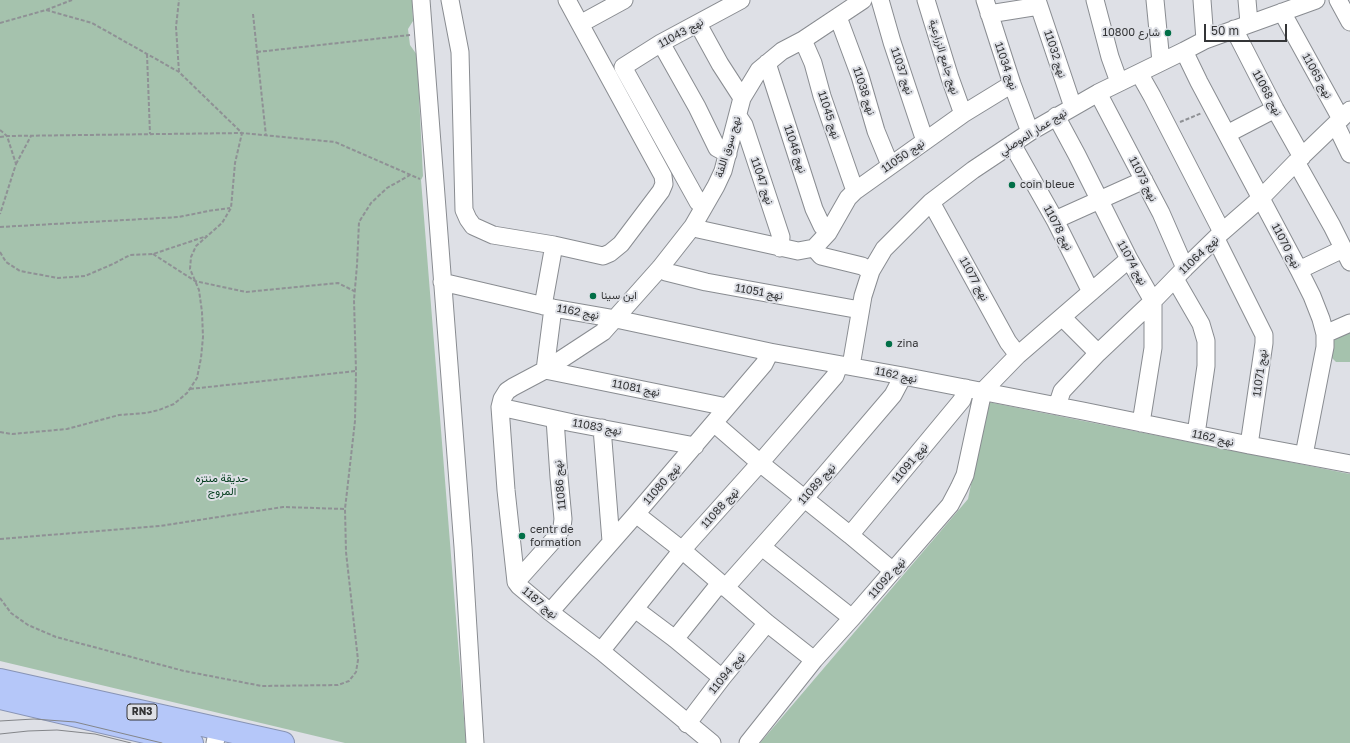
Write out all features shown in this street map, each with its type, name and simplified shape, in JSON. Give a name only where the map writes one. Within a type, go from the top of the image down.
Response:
[{"type":"highway","name":"RN3","points":[[0,680],[217,736],[283,743]]},
{"type":"highway","name":"RN3","points":[[0,698],[192,743]]},
{"type":"street","points":[[421,0],[434,185],[463,546],[475,743]]},
{"type":"street","points":[[450,0],[460,52],[464,210],[468,219],[473,226],[494,234],[603,256],[610,253],[621,244],[661,191],[664,184],[663,176],[567,0]]},
{"type":"street","points":[[580,24],[624,0]]},
{"type":"street","name":"نهج 11043","points":[[704,207],[698,202],[623,67],[661,43],[741,0]]},
{"type":"street","name":"نهج سوق اللفة","points":[[616,319],[660,268],[693,226],[704,207],[720,176],[728,154],[742,98],[759,70],[782,51],[802,40],[842,9],[863,0]]},
{"type":"street","name":"نهج 11037","points":[[880,0],[892,42],[925,141]]},
{"type":"street","name":"نهج جامع الزرارعية","points":[[926,0],[950,78],[963,114]]},
{"type":"street","points":[[1095,0],[1110,57],[1119,82]]},
{"type":"street","points":[[1155,0],[1161,62]]},
{"type":"street","points":[[1202,0],[1206,40]]},
{"type":"street","points":[[1242,26],[1247,0]]},
{"type":"street","name":"نهج عمار الموصلي","points":[[845,366],[863,296],[872,271],[884,249],[931,202],[973,170],[1030,132],[1098,93],[1206,40],[1291,6],[1316,0]]},
{"type":"street","points":[[1338,0],[1350,22]]},
{"type":"street","points":[[987,7],[1038,3]]},
{"type":"street","name":"نهج 11032","points":[[1038,3],[1072,107]]},
{"type":"street","name":"نهج 11065","points":[[1291,6],[1342,118],[1350,154]]},
{"type":"street","name":"نهج 11034","points":[[987,7],[1012,84],[1030,132]]},
{"type":"street","name":"نهج 11038","points":[[842,9],[876,131],[890,165]]},
{"type":"street","points":[[698,24],[720,64],[742,98]]},
{"type":"street","name":"نهج 11068","points":[[1242,26],[1275,109],[1346,256]]},
{"type":"street","name":"نهج 11045","points":[[802,40],[813,63],[822,96],[855,191]]},
{"type":"street","points":[[661,43],[697,107],[717,148],[728,154]]},
{"type":"street","name":"نهج 11070","points":[[1184,51],[1312,296],[1325,334],[1325,347],[1304,455]]},
{"type":"street","name":"نهج 11046","points":[[767,63],[814,209],[822,226],[828,233]]},
{"type":"street","name":"نهج 11071","points":[[1139,73],[1168,127],[1264,335],[1249,445]]},
{"type":"street","name":"نهج 11050","points":[[814,248],[828,233],[848,198],[855,191],[963,114],[1012,84]]},
{"type":"street","name":"نهج 11073","points":[[1098,93],[1161,213],[1180,273],[1201,324],[1206,341],[1206,366],[1196,434]]},
{"type":"street","points":[[1227,134],[1275,109]]},
{"type":"street","name":"نهج 11047","points":[[738,116],[744,125],[781,238],[780,248]]},
{"type":"street","name":"نهج 11074","points":[[1056,116],[1078,155],[1129,259],[1153,301],[1153,348],[1140,423]]},
{"type":"street","name":"نهج 11064","points":[[1057,406],[1062,391],[1098,353],[1219,235],[1261,198],[1342,118]]},
{"type":"street","name":"نهج 11078","points":[[1012,144],[1054,220],[1091,292]]},
{"type":"street","points":[[1054,220],[1144,180]]},
{"type":"street","name":"نهج 11077","points":[[931,202],[1008,342],[1018,355]]},
{"type":"street","points":[[693,226],[698,229],[780,248],[798,251],[814,248],[821,256],[862,266],[872,271]]},
{"type":"street","points":[[545,370],[548,307],[554,245]]},
{"type":"street","points":[[1299,270],[1346,256]]},
{"type":"street","points":[[983,391],[1018,355],[1129,259]]},
{"type":"street","name":"نهج 11051","points":[[660,268],[666,272],[706,282],[860,310]]},
{"type":"street","name":"نهج 1162","points":[[442,282],[548,307],[616,319],[770,352],[983,391],[1350,464]]},
{"type":"street","points":[[1062,317],[1098,353]]},
{"type":"street","points":[[500,407],[507,391],[545,370],[598,335],[616,319]]},
{"type":"street","points":[[1325,334],[1350,323]]},
{"type":"street","name":"نهج 11080","points":[[550,612],[695,446],[764,364],[770,352]]},
{"type":"street","name":"نهج 11088","points":[[600,651],[682,550],[845,366]]},
{"type":"street","name":"نهج 11081","points":[[545,370],[727,407]]},
{"type":"street","name":"نهج 11089","points":[[675,639],[723,585],[762,547],[893,395],[903,376]]},
{"type":"street","name":"نهج 11091","points":[[850,535],[962,400],[966,388]]},
{"type":"street","name":"نهج 11092","points":[[748,743],[814,660],[950,505],[965,475],[983,391]]},
{"type":"street","name":"نهج 11083","points":[[500,407],[695,446]]},
{"type":"street","name":"نهج 1187","points":[[500,407],[506,490],[516,582],[550,612],[712,743]]},
{"type":"street","name":"نهج 11086","points":[[516,582],[558,535],[562,527],[563,519],[555,419]]},
{"type":"street","points":[[714,423],[760,463],[893,571]]},
{"type":"street","points":[[602,428],[611,541]]},
{"type":"street","points":[[636,514],[682,550],[767,623],[814,660]]},
{"type":"street","points":[[762,547],[852,618]]},
{"type":"street","points":[[635,609],[675,639],[722,678]]},
{"type":"street","name":"نهج 11094","points":[[687,724],[767,623]]},
{"type":"path","points":[[0,23],[46,10],[72,0]]},
{"type":"path","points":[[178,72],[176,27],[179,0]]},
{"type":"path","points":[[46,10],[92,23],[178,72],[242,134]]},
{"type":"path","points":[[253,14],[266,136]]},
{"type":"path","points":[[257,52],[423,33]]},
{"type":"path","points":[[147,54],[150,134]]},
{"type":"path","points":[[1168,127],[1214,108]]},
{"type":"path","points":[[0,130],[7,136],[16,164]]},
{"type":"path","points":[[0,432],[12,434],[67,429],[119,415],[146,413],[174,404],[189,389],[197,378],[203,337],[199,290],[190,269],[191,256],[196,246],[222,223],[230,208],[235,163],[242,134]]},
{"type":"path","points":[[0,137],[242,134],[335,142],[434,185]]},
{"type":"path","points":[[0,214],[16,164],[31,136]]},
{"type":"path","points":[[0,598],[11,613],[28,626],[56,637],[184,671],[262,686],[338,685],[349,680],[356,672],[358,660],[346,552],[345,509],[355,421],[356,371],[354,291],[358,222],[371,203],[387,188],[410,174]]},
{"type":"path","points":[[0,227],[179,217],[230,208]]},
{"type":"path","points":[[0,252],[6,262],[20,272],[58,278],[84,276],[130,255],[153,254],[208,236]]},
{"type":"path","points":[[153,254],[195,281],[246,292],[338,282],[354,291]]},
{"type":"path","points":[[189,389],[356,371]]},
{"type":"path","points":[[0,539],[160,526],[283,507],[345,509]]},
{"type":"green space","name":"حديقة منتزه المروج","points":[[0,0],[412,0],[413,21],[408,29],[410,45],[417,55],[423,176],[421,180],[466,743],[345,743],[0,661]]},
{"type":"green space","points":[[1350,329],[1350,362],[1336,362],[1332,358],[1331,340]]},
{"type":"green space","points":[[988,402],[1350,474],[1350,743],[760,743],[968,499]]},
{"type":"tram line","points":[[0,721],[34,719],[75,722],[162,743]]},
{"type":"tram line","points":[[0,734],[57,730],[95,734],[131,743]]},
{"type":"place","name":"10800 شارع","points":[[1168,33]]},
{"type":"place","name":"coin bleue","points":[[1012,185]]},
{"type":"place","name":"ابن سينا","points":[[593,296]]},
{"type":"place","name":"zina","points":[[889,344]]},
{"type":"place","name":"centr de formation","points":[[522,536]]}]
